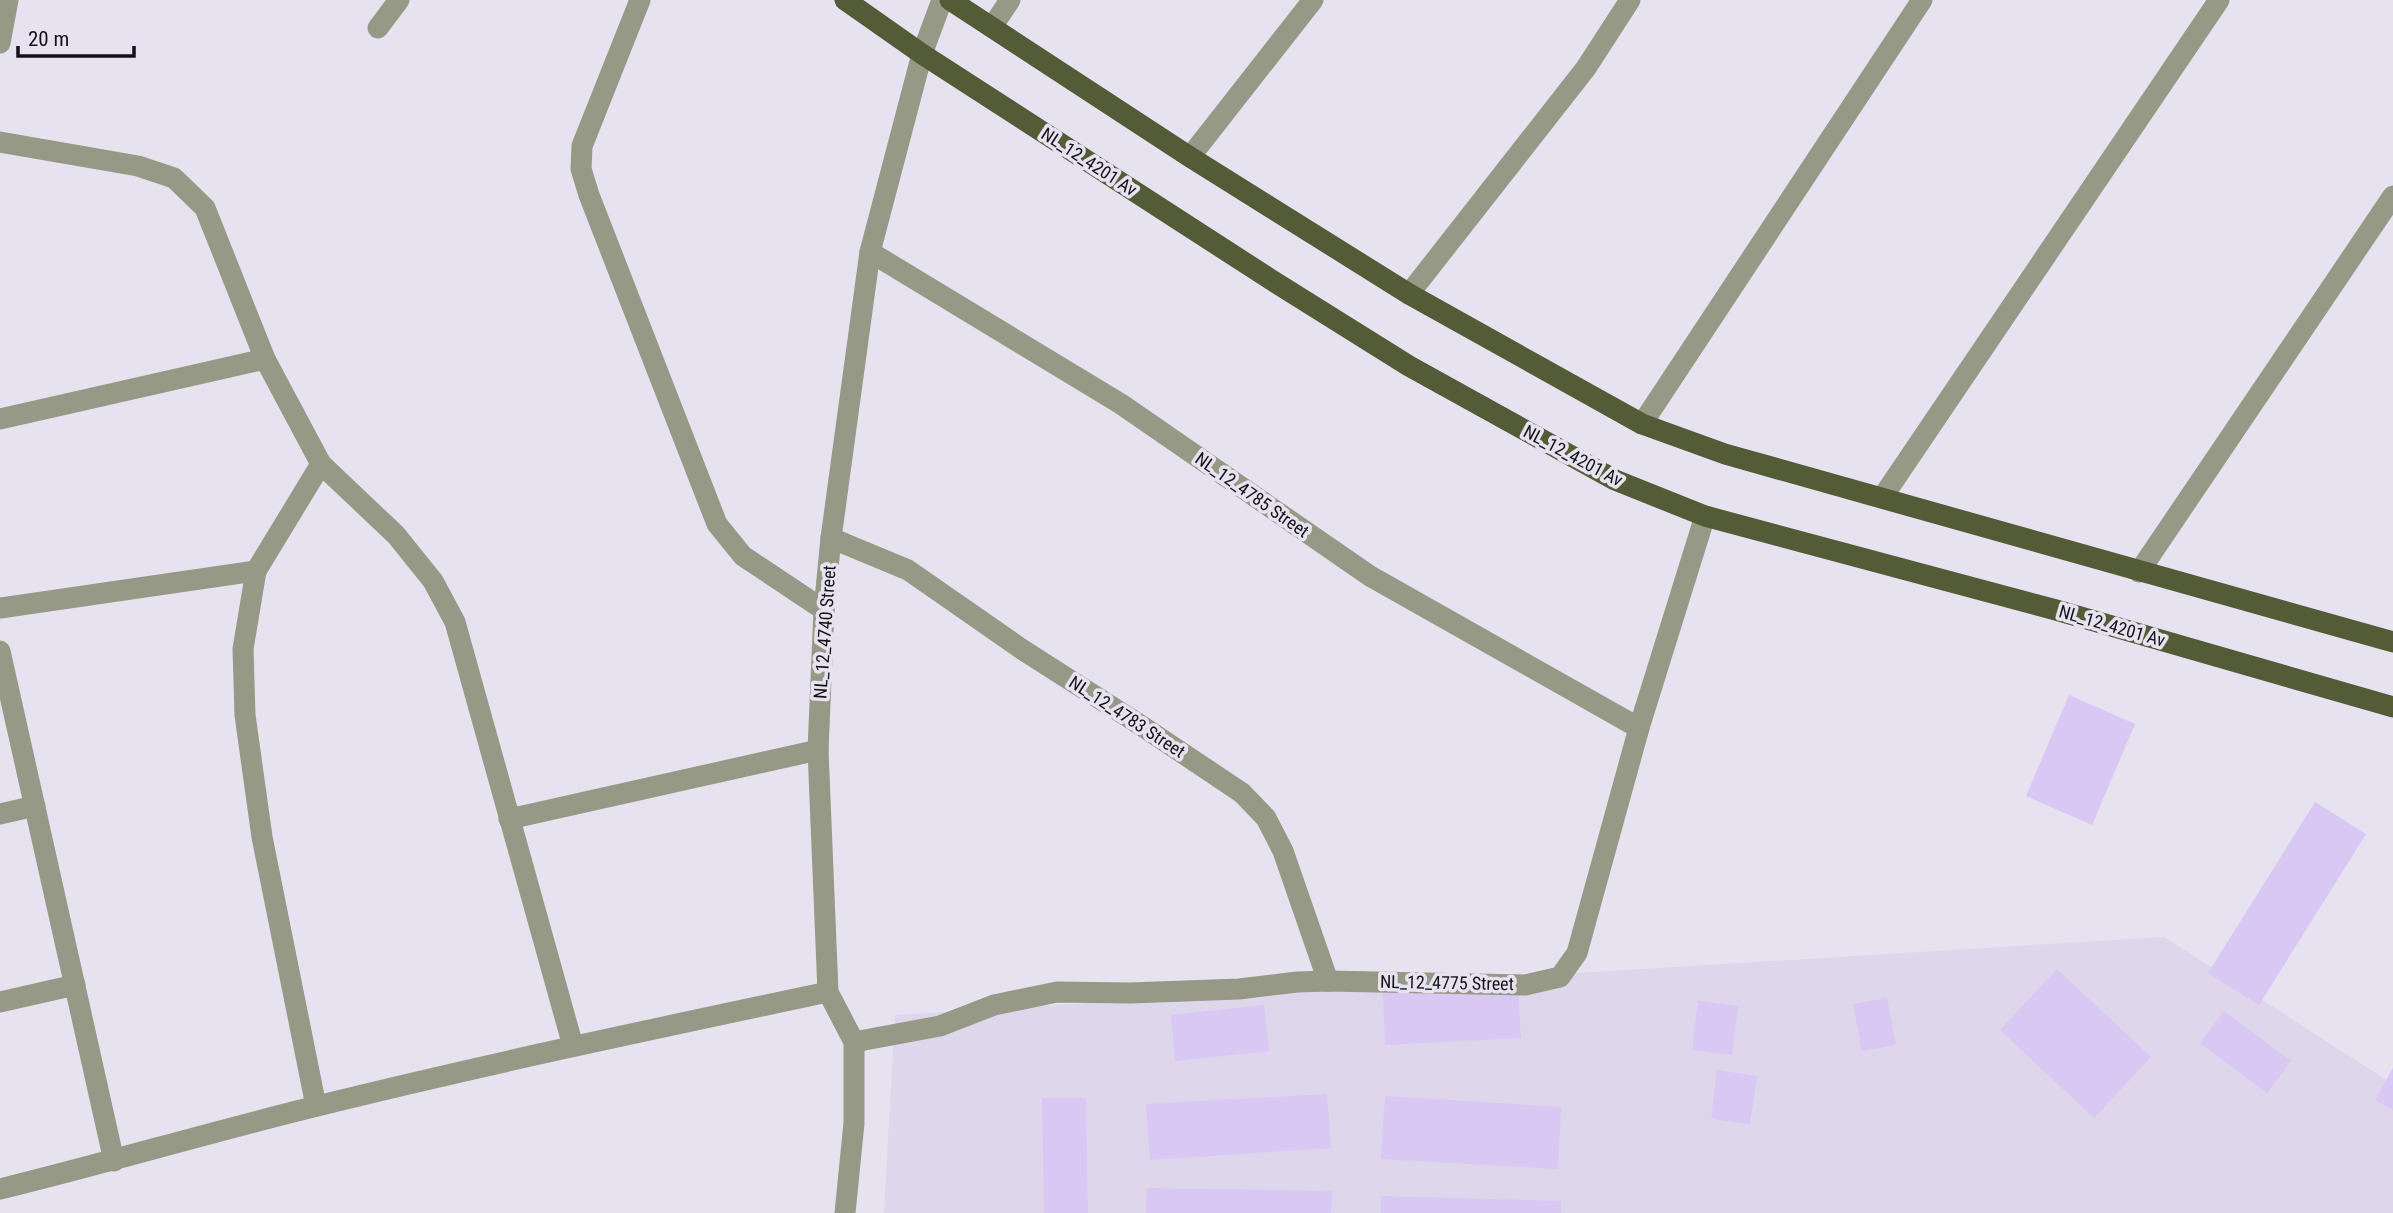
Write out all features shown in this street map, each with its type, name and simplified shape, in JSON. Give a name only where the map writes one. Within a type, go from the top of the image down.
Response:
[{"type":"main road","name":"NL_12_4201 Av","points":[[845,0],[922,54],[1409,366],[1615,480],[1705,516],[2056,610],[2393,707]]},
{"type":"main road","points":[[950,0],[1190,157],[1409,294],[1642,424],[1725,454],[2393,642]]},
{"type":"street","points":[[0,43],[8,0]]},
{"type":"street","points":[[379,28],[399,0]]},
{"type":"street","points":[[640,0],[583,146],[581,169],[718,524],[743,556],[824,610]]},
{"type":"street","name":"NL_12_4740 Street","points":[[845,1213],[854,1124],[854,1042],[828,992],[818,750],[824,610],[831,538],[870,252],[922,54],[942,0]]},
{"type":"street","points":[[992,27],[1010,0]]},
{"type":"street","points":[[1190,157],[1312,0]]},
{"type":"street","points":[[1409,294],[1586,68],[1630,0]]},
{"type":"street","points":[[1642,424],[1922,0]]},
{"type":"street","points":[[1882,498],[2219,0]]},
{"type":"street","points":[[0,142],[138,166],[174,178],[205,208],[265,359],[321,464],[396,535],[433,581],[455,622],[573,1046]]},
{"type":"street","points":[[2139,572],[2393,196]]},
{"type":"street","name":"NL_12_4785 Street","points":[[870,252],[1121,404],[1370,576],[1639,728]]},
{"type":"street","points":[[0,419],[265,359]]},
{"type":"street","points":[[316,1106],[262,837],[245,715],[243,649],[256,571],[321,464]]},
{"type":"street","name":"NL_12_4775 Street","points":[[854,1042],[940,1026],[994,1005],[1057,992],[1130,993],[1239,989],[1328,981],[1525,985],[1560,977],[1577,953],[1639,728],[1705,516]]},
{"type":"street","name":"NL_12_4783 Street","points":[[831,538],[908,570],[1020,648],[1242,793],[1266,818],[1283,851],[1328,981]]},
{"type":"street","points":[[0,608],[256,571]]},
{"type":"street","points":[[0,651],[114,1161]]},
{"type":"street","points":[[509,819],[818,750]]},
{"type":"street","points":[[0,814],[35,806]]},
{"type":"street","points":[[0,1002],[75,985]]},
{"type":"street","points":[[0,1189],[316,1106],[573,1046],[828,992]]},
{"type":"shaded area","points":[[2164,937],[2393,1084],[2393,1213],[884,1213],[895,1015]]},
{"type":"building","points":[[2069,695],[2135,724],[2092,825],[2026,796]]},
{"type":"building","points":[[2315,802],[2366,834],[2259,1005],[2208,973]]},
{"type":"building","points":[[2057,969],[2151,1057],[2094,1118],[2000,1030]]},
{"type":"building","points":[[1518,985],[1521,1038],[1385,1045],[1383,992]]},
{"type":"building","points":[[1887,998],[1896,1045],[1862,1051],[1853,1004]]},
{"type":"building","points":[[1698,1001],[1738,1006],[1732,1055],[1692,1050]]},
{"type":"building","points":[[1264,1005],[1269,1051],[1175,1061],[1171,1015]]},
{"type":"building","points":[[2224,1011],[2291,1061],[2267,1093],[2200,1043]]},
{"type":"building","points":[[2393,1068],[2393,1110],[2375,1100]]},
{"type":"building","points":[[1717,1070],[1757,1076],[1750,1124],[1711,1119]]},
{"type":"building","points":[[1327,1094],[1331,1148],[1150,1160],[1146,1104]]},
{"type":"building","points":[[1385,1096],[1561,1107],[1558,1169],[1381,1159]]},
{"type":"building","points":[[1042,1098],[1086,1098],[1088,1213],[1044,1213]]},
{"type":"building","points":[[1147,1188],[1332,1191],[1331,1213],[1146,1213]]},
{"type":"building","points":[[1381,1196],[1561,1201],[1561,1213],[1381,1213]]}]
